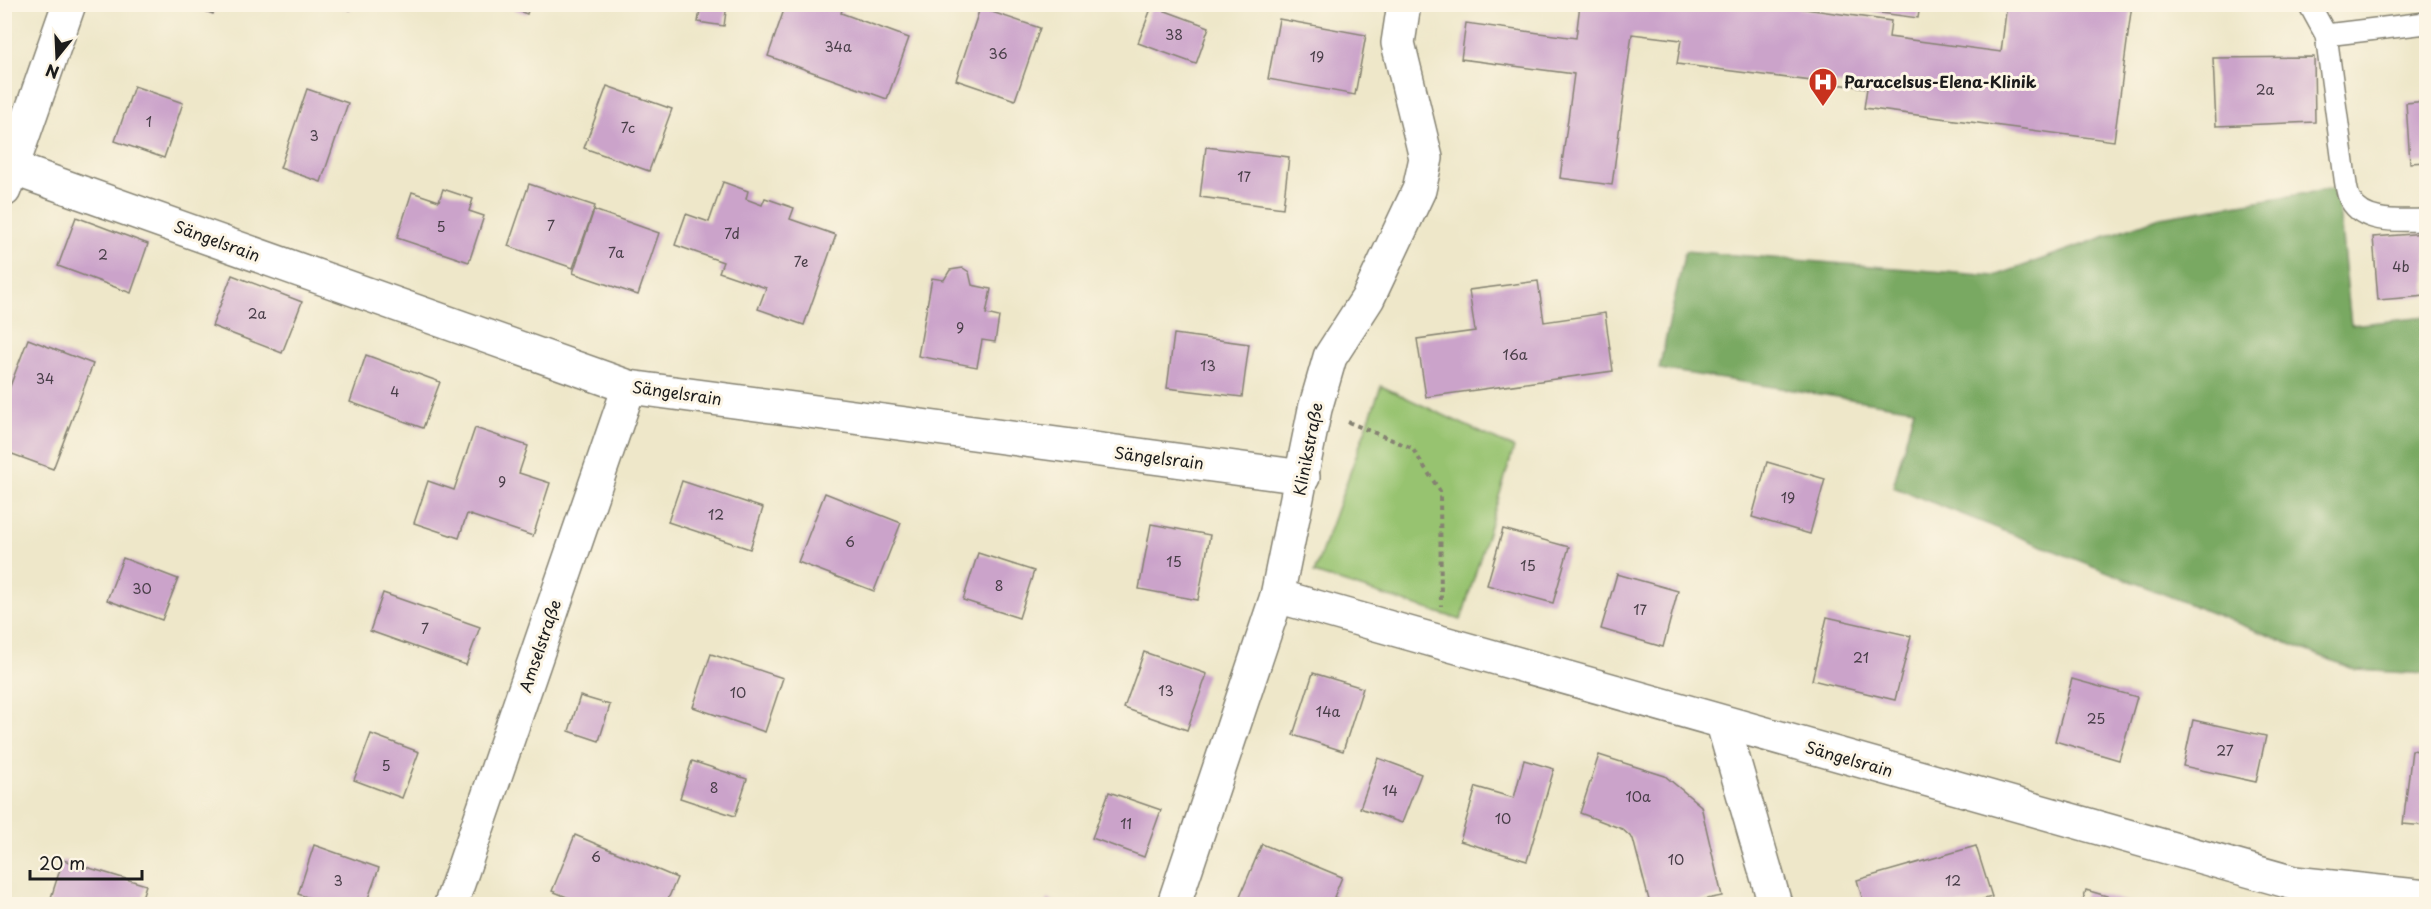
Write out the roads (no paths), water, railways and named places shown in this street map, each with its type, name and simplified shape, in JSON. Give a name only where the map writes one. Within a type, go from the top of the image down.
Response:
[{"type":"street","points":[[8,179],[69,4]]},
{"type":"street","name":"Klinikstraße","points":[[1174,904],[1277,596],[1315,409],[1330,357],[1368,298],[1419,190],[1426,158],[1398,43],[1404,4]]},
{"type":"street","name":"Sängelsrain","points":[[8,179],[629,387],[1303,477]]},
{"type":"street","name":"Amselstraße","points":[[451,904],[629,387]]},
{"type":"street","name":"Sängelsrain","points":[[1277,596],[1723,724],[2294,883],[2427,897]]},
{"type":"street","points":[[1723,724],[1775,904]]},
{"type":"lane","points":[[2308,4],[2326,35],[2350,201],[2363,212],[2389,221],[2427,220]]},
{"type":"lane","points":[[2326,35],[2427,23]]},
{"type":"place","name":"Paracelsus-Elena-Klinik","points":[[1823,108]]}]
